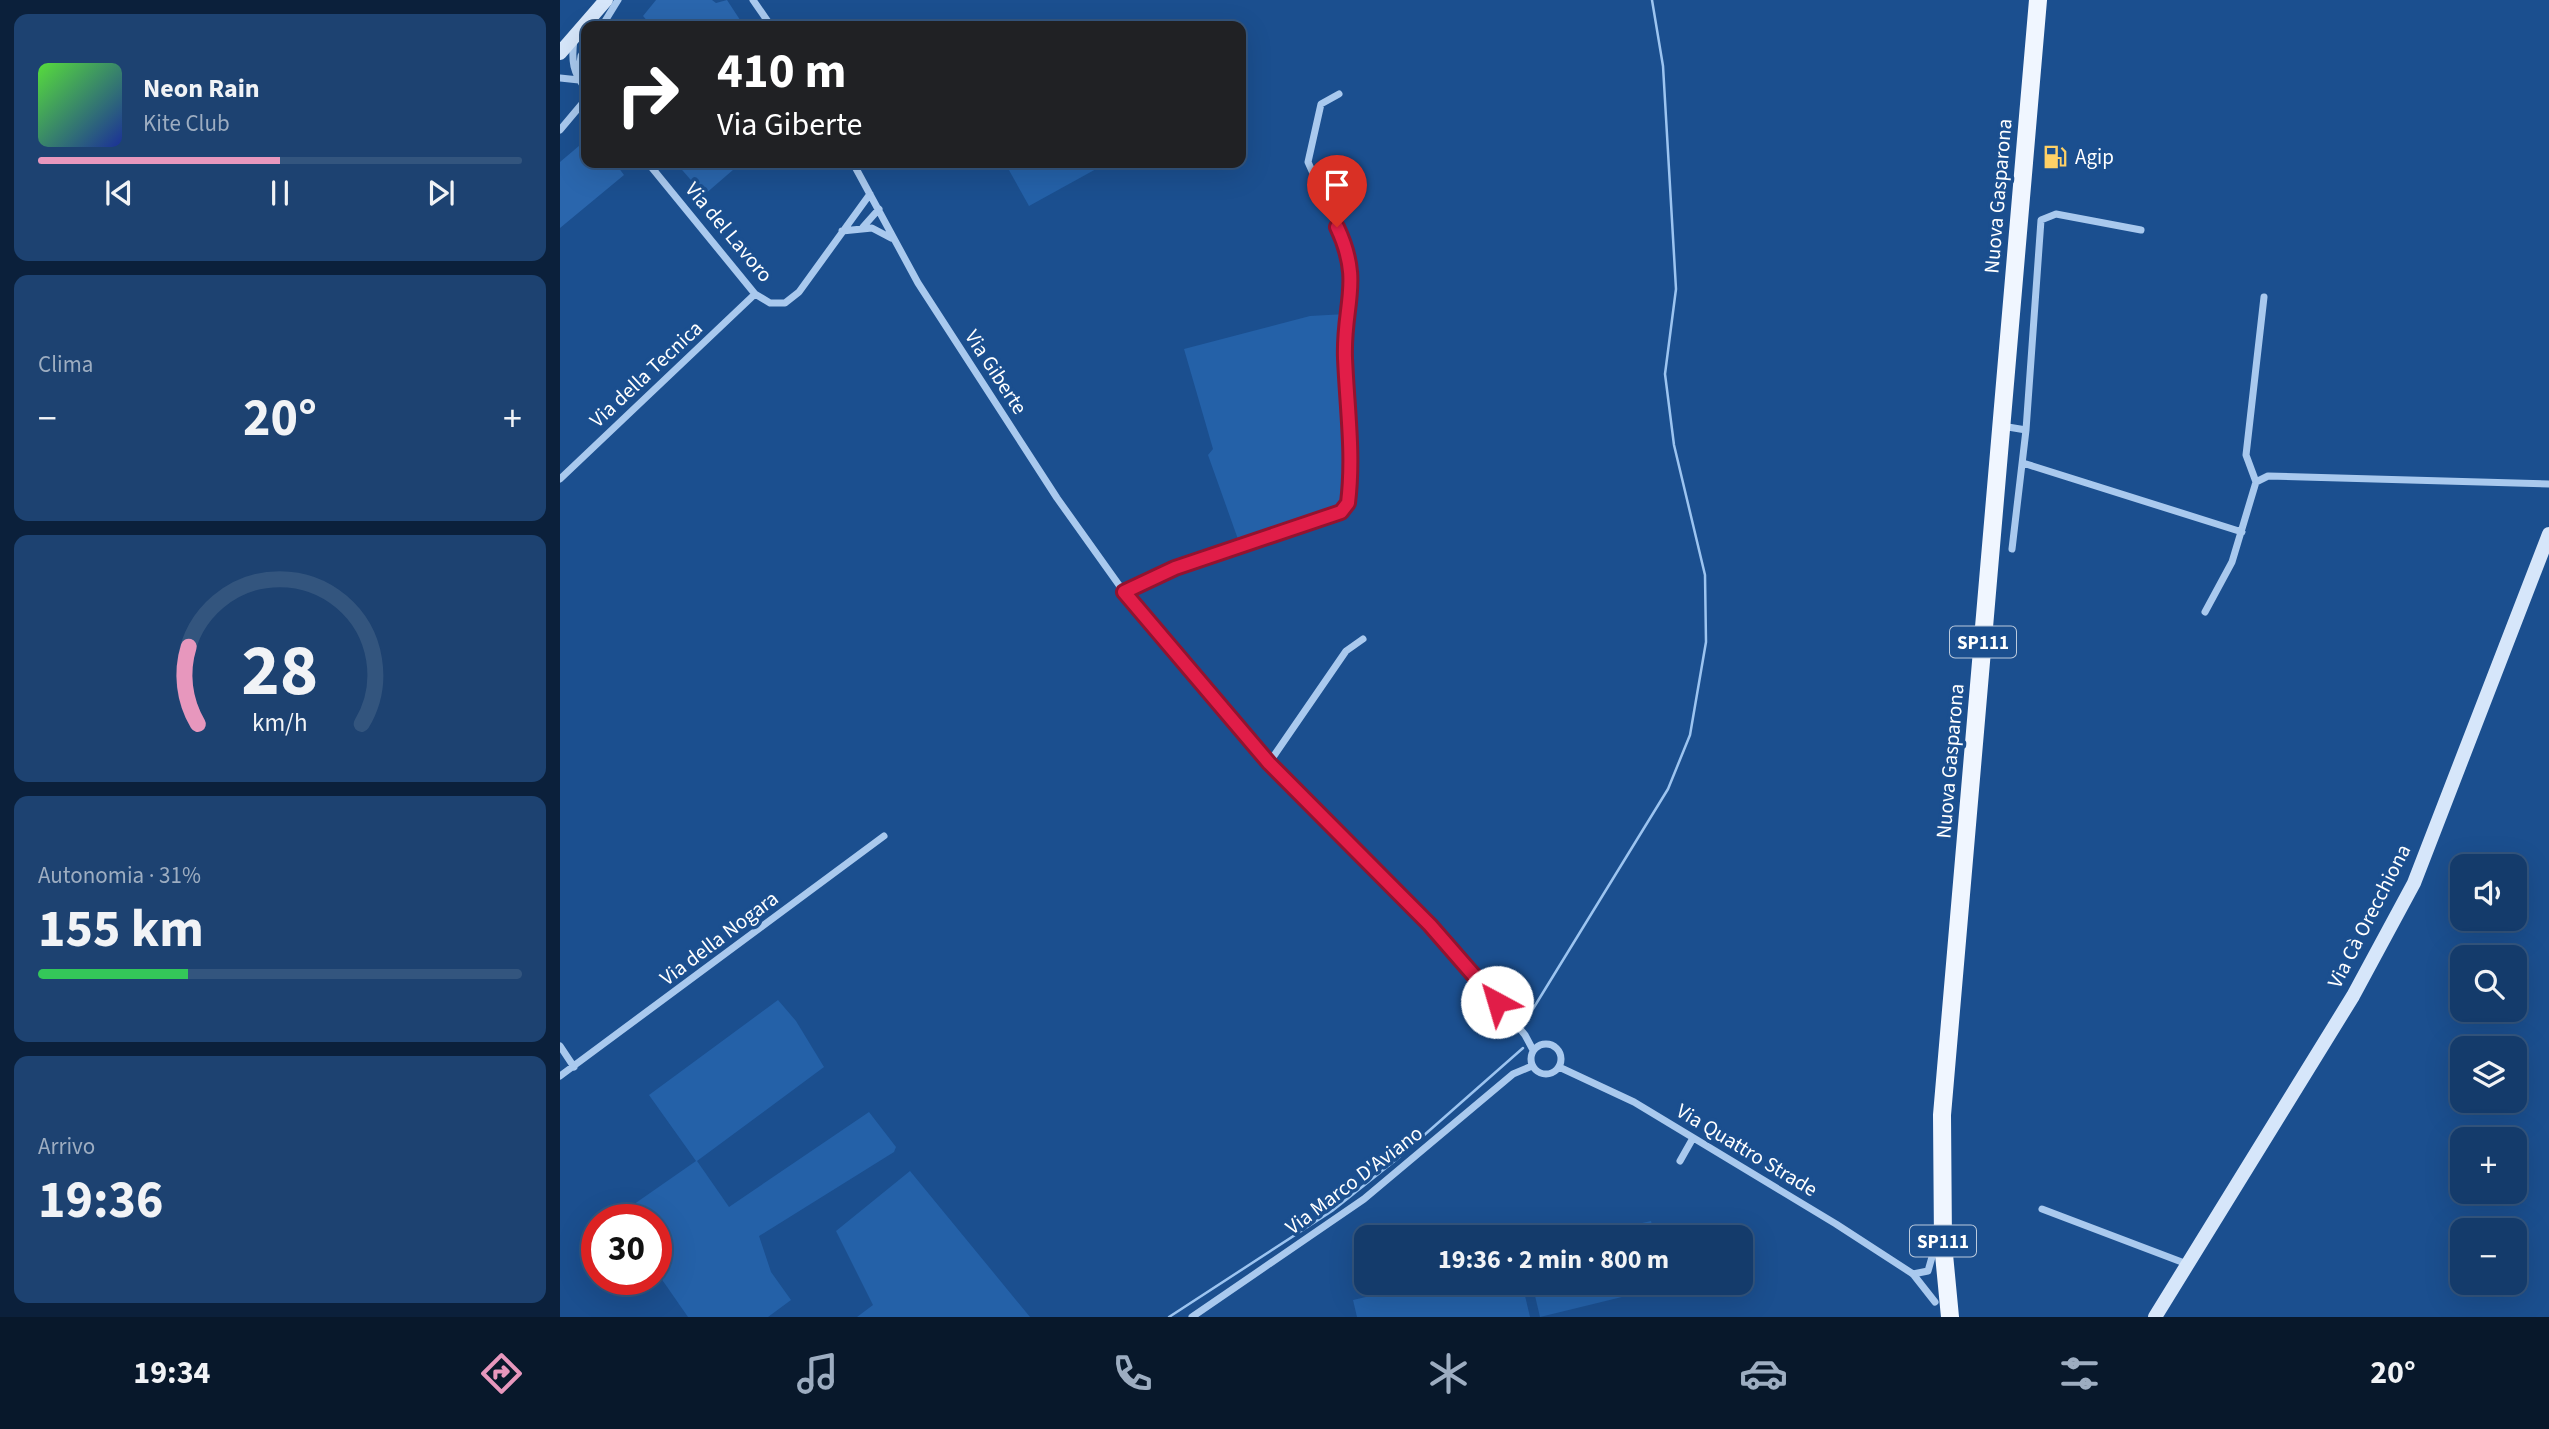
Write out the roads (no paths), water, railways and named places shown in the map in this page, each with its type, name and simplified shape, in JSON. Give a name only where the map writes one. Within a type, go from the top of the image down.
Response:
[{"type":"main road","points":[[588,21],[606,0]]},
{"type":"main road","name":"Nuova Gasparona","points":[[1950,1317],[1943,1244],[1942,1115],[2038,0]]},
{"type":"main road","points":[[560,53],[581,29]]},
{"type":"main road","name":"Via Cà Orecchiona","points":[[2155,1317],[2353,996],[2414,883],[2543,562],[2549,534]]},
{"type":"street","points":[[605,21],[618,0]]},
{"type":"street","points":[[753,0],[768,21]]},
{"type":"street","points":[[575,36],[571,57],[581,83]]},
{"type":"street","points":[[579,80],[581,56]]},
{"type":"street","points":[[560,78],[579,80]]},
{"type":"street","points":[[1124,592],[1175,568],[1341,512],[1348,503],[1351,449],[1345,354],[1353,276],[1345,245],[1308,162],[1321,104],[1339,94]]},
{"type":"street","points":[[560,130],[581,105]]},
{"type":"street","name":"Via del Lavoro","points":[[652,168],[755,294],[770,303],[785,303],[799,292],[870,194]]},
{"type":"street","name":"Via Giberte","points":[[856,168],[894,241],[998,409],[1091,549],[1124,592],[1269,763],[1458,955],[1525,1035],[1533,1050]]},
{"type":"street","points":[[857,211],[866,208],[879,209]]},
{"type":"street","points":[[863,227],[879,209]]},
{"type":"street","points":[[2011,549],[2026,430],[2041,220],[2056,214],[2141,230]]},
{"type":"street","points":[[842,231],[863,227],[881,231],[894,241]]},
{"type":"street","name":"Via della Tecnica","points":[[560,479],[755,294]]},
{"type":"street","points":[[2205,612],[2232,562],[2256,482],[2246,455],[2264,297]]},
{"type":"street","points":[[2001,426],[2026,430]]},
{"type":"street","points":[[2022,463],[2242,532]]},
{"type":"street","points":[[2256,482],[2268,476],[2549,484]]},
{"type":"street","points":[[1269,763],[1346,651],[1363,639]]},
{"type":"street","name":"Via della Nogara","points":[[560,1076],[884,836]]},
{"type":"street","points":[[1541,1044],[1552,1044],[1561,1056],[1559,1067],[1552,1073],[1543,1074],[1532,1066],[1533,1050],[1541,1044]]},
{"type":"street","points":[[560,1045],[574,1067]]},
{"type":"street","name":"Via Marco D'Aviano","points":[[1192,1317],[1364,1199],[1513,1074],[1532,1066]]},
{"type":"street","name":"Via Quattro Strade","points":[[1559,1067],[1634,1102],[1913,1274],[1935,1301]]},
{"type":"street","points":[[1680,1161],[1693,1138]]},
{"type":"street","points":[[2042,1209],[2183,1260],[2186,1264]]},
{"type":"street","points":[[1913,1274],[1928,1271],[1932,1257]]},
{"type":"waterway","points":[[1528,1017],[1668,789],[1690,735],[1706,642],[1705,575],[1674,445],[1665,374],[1676,289],[1663,66],[1652,0]]},
{"type":"waterway","points":[[1169,1317],[1332,1211],[1397,1159],[1523,1048]]},
{"type":"place","name":"Agip","points":[[2055,157]]}]
